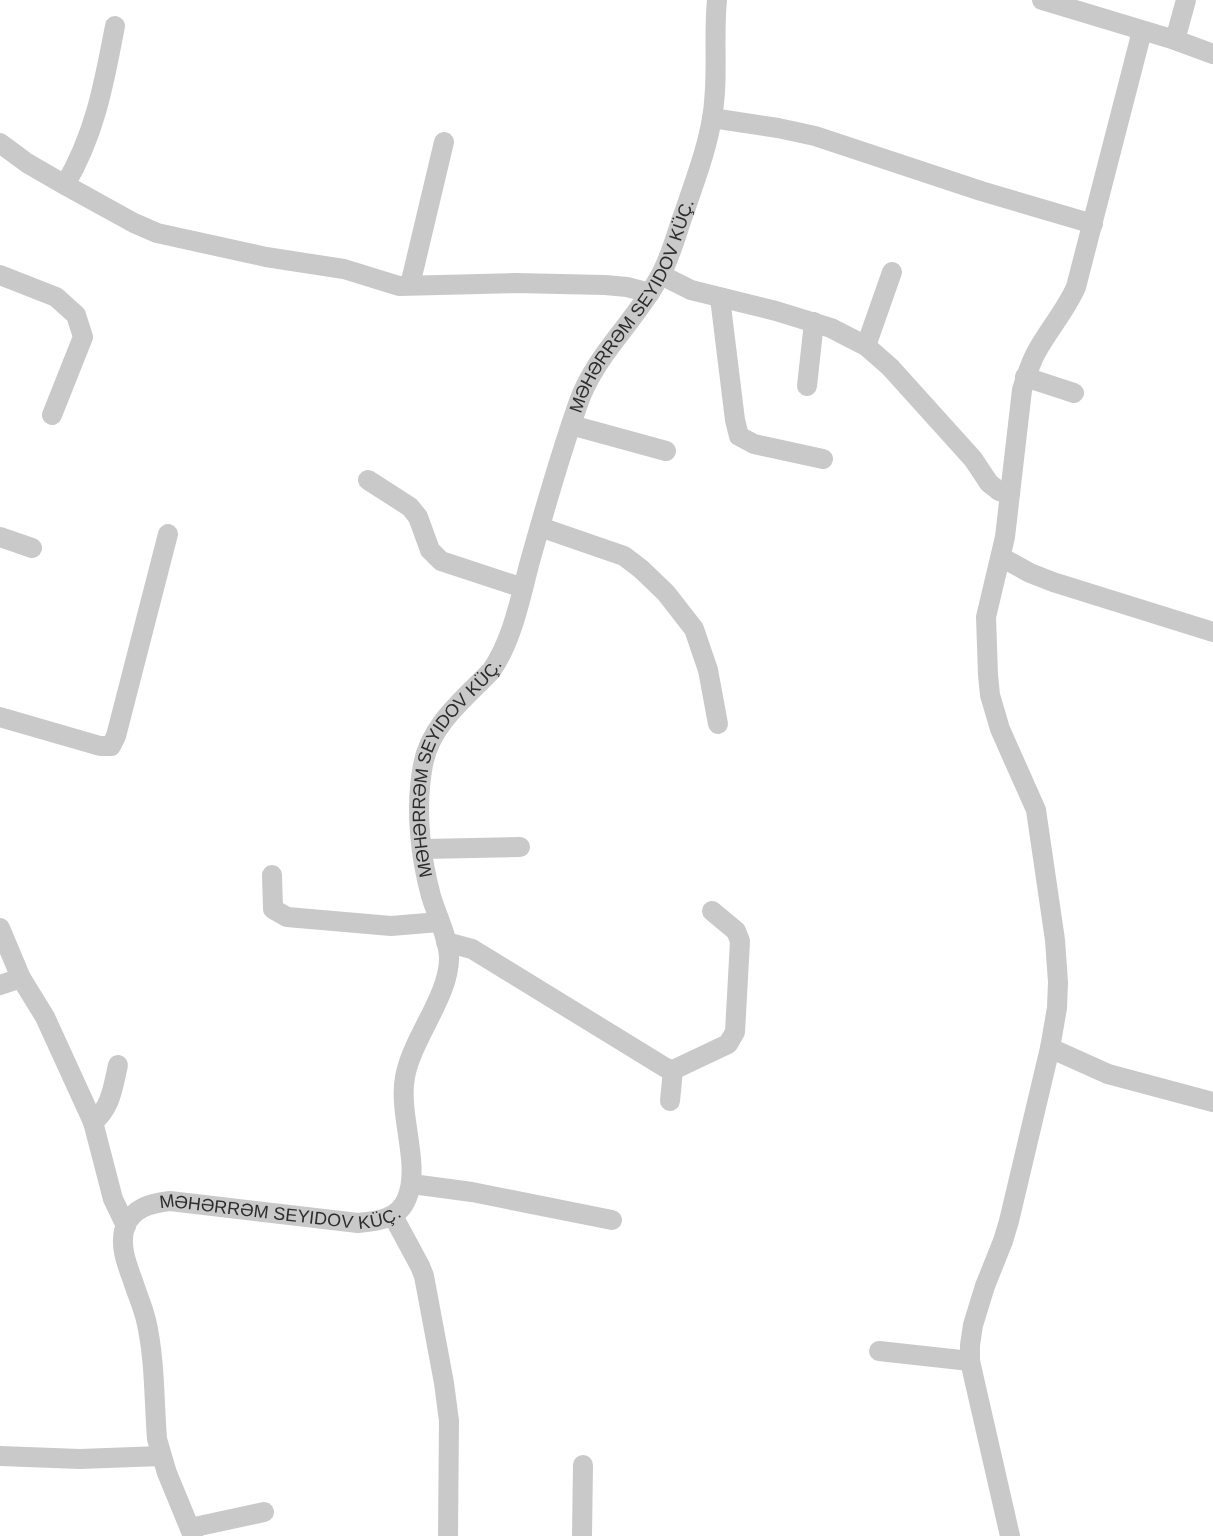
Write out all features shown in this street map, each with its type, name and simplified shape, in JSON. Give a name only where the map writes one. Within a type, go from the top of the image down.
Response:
[{"type":"street","name":"MƏHƏRRƏM SEYIDOV KÜÇ.","points":[[126,1226],[141,1208],[154,1202],[170,1201],[358,1223],[377,1222],[393,1216],[402,1208],[412,1184],[404,1110],[406,1075],[410,1060],[444,983],[449,957],[425,870],[421,782],[423,764],[432,737],[450,713],[498,662],[523,588],[579,400],[595,369],[650,293],[667,262],[705,149],[712,118],[715,90],[717,0]]},
{"type":"street","points":[[1042,0],[1175,40],[1213,54]]},
{"type":"street","points":[[1175,40],[1186,0]]},
{"type":"street","points":[[64,185],[79,161],[93,125],[102,95],[115,26]]},
{"type":"street","points":[[1010,1536],[970,1360],[970,1345],[984,1286],[1003,1241],[1050,1048],[1057,1008],[1056,950],[1050,891],[1036,810],[1000,729],[990,695],[986,617],[1001,556],[1025,377],[1037,350],[1070,303],[1093,224],[1142,31]]},
{"type":"street","points":[[712,118],[816,136],[951,182],[1093,224]]},
{"type":"street","points":[[410,285],[444,142]]},
{"type":"street","points":[[0,143],[27,163],[64,185],[157,233],[266,257],[344,270],[399,286],[605,285],[627,287],[650,293]]},
{"type":"street","points":[[867,346],[892,272]]},
{"type":"street","points":[[0,275],[56,297],[76,315],[83,337],[52,415]]},
{"type":"street","points":[[661,275],[691,290],[814,322],[852,337],[867,346],[890,367],[966,451],[989,483],[999,491],[1010,494]]},
{"type":"street","points":[[720,298],[739,436],[754,444],[823,459]]},
{"type":"street","points":[[807,386],[814,322]]},
{"type":"street","points":[[1025,377],[1074,393]]},
{"type":"street","points":[[571,425],[666,451]]},
{"type":"street","points":[[368,480],[410,507],[418,517],[430,550],[441,561],[523,588]]},
{"type":"street","points":[[540,526],[624,556],[666,593],[694,629],[708,670],[718,724]]},
{"type":"street","points":[[0,717],[100,746],[111,746],[116,736],[168,534]]},
{"type":"street","points":[[0,537],[32,548]]},
{"type":"street","points":[[1001,556],[1030,573],[1053,582],[1213,632]]},
{"type":"street","points":[[423,849],[520,847]]},
{"type":"street","points":[[272,875],[273,909],[287,917],[391,926],[439,922]]},
{"type":"street","points":[[673,1070],[729,1044],[735,1032],[740,941],[736,931],[712,911]]},
{"type":"street","points":[[0,928],[21,978],[45,1017],[93,1122],[113,1199],[126,1226],[123,1236],[124,1250],[150,1337],[157,1439],[161,1456],[192,1532],[264,1512]]},
{"type":"street","points":[[446,942],[472,949],[656,1062],[673,1070]]},
{"type":"street","points":[[0,985],[21,978]]},
{"type":"street","points":[[1050,1048],[1108,1074],[1213,1102]]},
{"type":"street","points":[[93,1122],[109,1104],[118,1065]]},
{"type":"street","points":[[670,1101],[673,1070]]},
{"type":"street","points":[[412,1184],[472,1192],[612,1220]]},
{"type":"street","points":[[393,1216],[424,1276],[444,1383],[449,1421],[448,1536]]},
{"type":"street","points":[[879,1351],[970,1360]]},
{"type":"street","points":[[0,1456],[80,1459],[161,1456]]},
{"type":"street","points":[[582,1536],[583,1465]]}]
